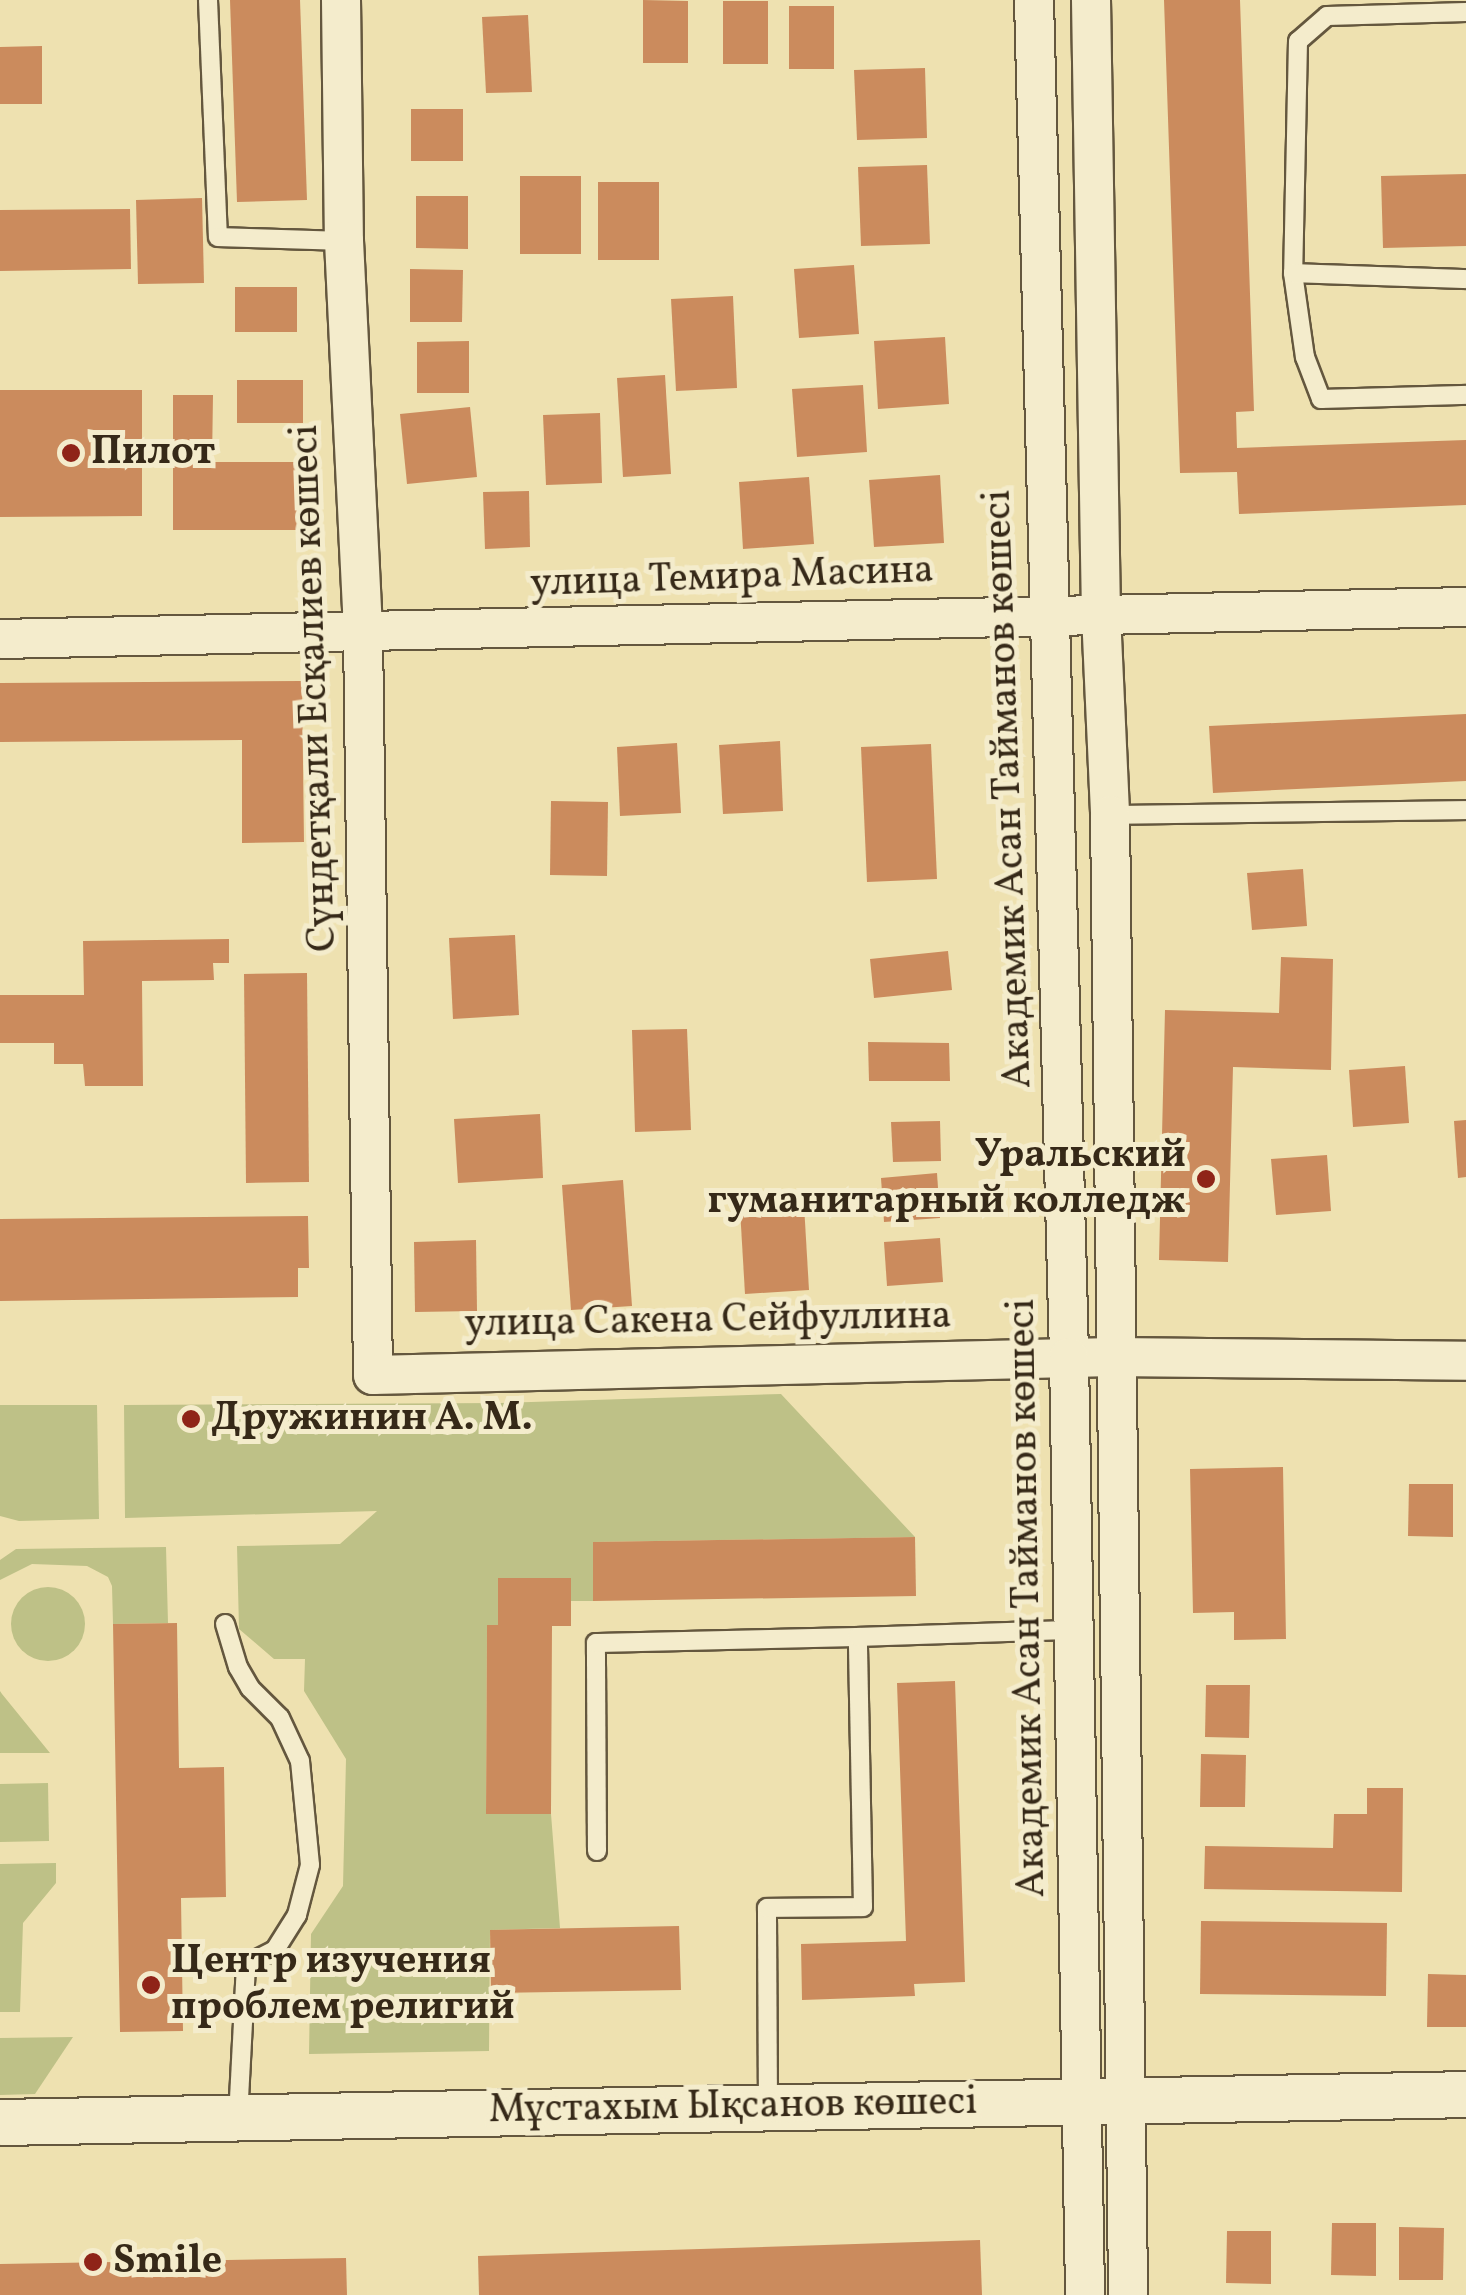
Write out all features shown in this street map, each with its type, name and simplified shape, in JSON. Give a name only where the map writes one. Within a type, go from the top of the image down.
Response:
[{"type":"street","name":"Сүндетқали Есқалиев көшесі","points":[[342,0],[344,242],[363,633],[373,1374]]},
{"type":"street","name":"Академик Асан Тайманов көшесі","points":[[1034,0],[1074,1630],[1103,2101],[1128,2295]]},
{"type":"street","name":"Академик Асан Тайманов көшесі","points":[[1085,2295],[1103,2101],[1113,1356],[1110,815],[1101,614],[1092,0]]},
{"type":"street","name":"улица Темира Масина","points":[[0,639],[1466,607]]},
{"type":"street","name":"улица Сакена Сейфуллина","points":[[373,1374],[1113,1356],[1466,1361]]},
{"type":"street","name":"Мұстахым Ықсанов көшесі","points":[[0,2122],[1466,2094]]},
{"type":"lane","points":[[208,0],[218,237],[344,242]]},
{"type":"lane","points":[[1466,12],[1327,16],[1298,41],[1293,274],[1305,357],[1321,399],[1466,395]]},
{"type":"lane","points":[[1293,274],[1466,279]]},
{"type":"lane","points":[[1110,815],[1466,810]]},
{"type":"lane","points":[[225,1624],[238,1667],[250,1688],[280,1718],[300,1761],[310,1865],[296,1915],[275,1950],[246,1965],[238,2116]]},
{"type":"lane","points":[[597,1851],[596,1643],[1074,1630]]},
{"type":"lane","points":[[768,2108],[767,1908],[864,1907],[858,1637]]},
{"type":"green space","points":[[781,1394],[915,1537],[593,1542],[593,1601],[571,1601],[570,1578],[499,1578],[498,1625],[487,1626],[486,1813],[551,1814],[560,1928],[490,1930],[489,2051],[309,2054],[311,1934],[343,1886],[346,1759],[304,1691],[305,1659],[274,1659],[239,1629],[237,1546],[340,1544],[377,1511],[125,1518],[124,1405],[500,1403]]},
{"type":"green space","points":[[0,1405],[97,1405],[99,1519],[19,1521],[0,1516]]},
{"type":"green space","points":[[166,1547],[168,1623],[113,1624],[112,1586],[108,1577],[87,1566],[32,1564],[0,1580],[0,1560],[16,1549]]},
{"type":"green space","points":[[48,1587],[74,1598],[85,1624],[74,1650],[48,1661],[22,1650],[11,1624],[22,1598]]},
{"type":"green space","points":[[0,1691],[2,1694],[50,1753],[0,1753]]},
{"type":"green space","points":[[48,1783],[49,1841],[0,1842],[0,1784]]},
{"type":"green space","points":[[56,1863],[56,1883],[23,1923],[20,2012],[0,2012],[0,1864]]},
{"type":"green space","points":[[73,2037],[35,2094],[0,2095],[0,2038]]},
{"type":"building","points":[[230,0],[300,0],[307,200],[237,202]]},
{"type":"building","points":[[643,0],[688,1],[688,63],[643,63]]},
{"type":"building","points":[[1164,0],[1240,0],[1254,411],[1236,412],[1237,448],[1466,440],[1466,505],[1239,514],[1237,472],[1180,473]]},
{"type":"building","points":[[723,1],[768,1],[768,64],[723,64]]},
{"type":"building","points":[[789,6],[834,6],[834,69],[789,69]]},
{"type":"building","points":[[528,15],[532,92],[486,93],[482,17]]},
{"type":"building","points":[[42,46],[42,104],[0,104],[0,47]]},
{"type":"building","points":[[925,68],[927,138],[857,140],[854,70]]},
{"type":"building","points":[[411,109],[463,109],[463,161],[411,161]]},
{"type":"building","points":[[927,165],[930,244],[861,246],[858,167]]},
{"type":"building","points":[[1466,174],[1466,246],[1383,248],[1381,176]]},
{"type":"building","points":[[520,176],[581,176],[581,254],[520,254]]},
{"type":"building","points":[[598,182],[659,182],[659,260],[598,260]]},
{"type":"building","points":[[416,196],[468,196],[468,249],[416,248]]},
{"type":"building","points":[[202,198],[204,283],[138,284],[136,200]]},
{"type":"building","points":[[130,209],[131,269],[0,271],[0,210]]},
{"type":"building","points":[[854,265],[859,334],[799,338],[794,269]]},
{"type":"building","points":[[410,269],[463,270],[462,322],[410,322]]},
{"type":"building","points":[[235,287],[297,287],[297,332],[235,332]]},
{"type":"building","points":[[733,296],[737,388],[676,391],[671,299]]},
{"type":"building","points":[[945,337],[949,404],[878,409],[874,341]]},
{"type":"building","points":[[469,341],[469,393],[417,393],[417,342]]},
{"type":"building","points":[[665,375],[671,474],[623,477],[617,378]]},
{"type":"building","points":[[237,380],[303,380],[303,423],[237,423]]},
{"type":"building","points":[[863,385],[867,452],[797,457],[792,389]]},
{"type":"building","name":"Пилот","points":[[0,390],[142,390],[142,516],[0,517]]},
{"type":"building","points":[[173,395],[213,395],[212,462],[298,462],[298,530],[173,530]]},
{"type":"building","points":[[470,407],[477,477],[407,484],[400,414]]},
{"type":"building","points":[[600,413],[602,483],[546,485],[543,415]]},
{"type":"building","points":[[940,475],[944,543],[874,547],[869,480]]},
{"type":"building","points":[[809,477],[814,544],[743,549],[739,482]]},
{"type":"building","points":[[529,491],[530,547],[485,549],[483,492]]},
{"type":"building","points":[[302,681],[304,842],[242,843],[242,740],[0,742],[0,683]]},
{"type":"building","points":[[1466,714],[1466,781],[1213,793],[1209,726]]},
{"type":"building","points":[[780,741],[783,811],[723,814],[719,745]]},
{"type":"building","points":[[677,743],[681,813],[620,816],[617,747]]},
{"type":"building","points":[[931,744],[937,879],[867,882],[861,747]]},
{"type":"building","points":[[551,801],[608,802],[607,876],[550,875]]},
{"type":"building","points":[[1303,869],[1307,926],[1252,930],[1247,873]]},
{"type":"building","points":[[515,935],[519,1015],[453,1019],[449,938]]},
{"type":"building","points":[[229,939],[229,963],[213,963],[214,980],[142,981],[143,1086],[85,1086],[83,1064],[54,1064],[54,1043],[0,1043],[0,995],[84,995],[83,941]]},
{"type":"building","points":[[948,951],[952,990],[874,998],[870,959]]},
{"type":"building","points":[[1281,957],[1333,959],[1331,1070],[1233,1067],[1228,1262],[1159,1260],[1165,1010],[1279,1013]]},
{"type":"building","points":[[307,973],[309,1182],[246,1183],[244,974]]},
{"type":"building","points":[[687,1029],[691,1130],[635,1132],[632,1030]]},
{"type":"building","points":[[868,1042],[949,1043],[950,1081],[869,1081]]},
{"type":"building","points":[[1405,1066],[1409,1123],[1353,1127],[1349,1070]]},
{"type":"building","points":[[540,1114],[543,1178],[458,1183],[454,1119]]},
{"type":"building","points":[[1466,1120],[1466,1177],[1458,1178],[1454,1121]]},
{"type":"building","points":[[940,1121],[941,1161],[893,1162],[891,1122]]},
{"type":"building","points":[[1327,1155],[1331,1211],[1276,1215],[1271,1159]]},
{"type":"building","points":[[937,1173],[940,1218],[884,1222],[881,1178]]},
{"type":"building","points":[[623,1180],[632,1306],[571,1310],[562,1185]]},
{"type":"building","points":[[804,1205],[809,1290],[745,1294],[740,1209]]},
{"type":"building","points":[[308,1216],[309,1268],[298,1268],[298,1297],[0,1301],[0,1219]]},
{"type":"building","points":[[940,1238],[943,1282],[887,1286],[884,1242]]},
{"type":"building","points":[[476,1240],[477,1311],[415,1312],[414,1242]]},
{"type":"building","points":[[1283,1467],[1286,1639],[1234,1640],[1234,1612],[1193,1613],[1190,1469]]},
{"type":"building","points":[[1409,1484],[1453,1484],[1453,1537],[1408,1536]]},
{"type":"building","points":[[915,1537],[916,1596],[593,1601],[593,1542]]},
{"type":"building","points":[[498,1578],[571,1578],[571,1626],[552,1626],[551,1814],[486,1814],[487,1625],[498,1625]]},
{"type":"building","points":[[177,1623],[179,1768],[224,1767],[226,1897],[181,1898],[183,2031],[120,2032],[113,1624]]},
{"type":"building","points":[[955,1681],[965,1982],[914,1984],[915,1996],[802,2000],[801,1944],[906,1941],[897,1683]]},
{"type":"building","points":[[1206,1685],[1250,1685],[1249,1738],[1205,1737]]},
{"type":"building","points":[[1201,1754],[1246,1755],[1245,1807],[1200,1807]]},
{"type":"building","points":[[1367,1788],[1403,1788],[1402,1892],[1204,1889],[1205,1846],[1333,1848],[1334,1814],[1367,1814]]},
{"type":"building","points":[[1201,1921],[1387,1923],[1386,1996],[1200,1994]]},
{"type":"building","points":[[679,1926],[681,1990],[491,1993],[490,1930]]},
{"type":"building","points":[[1428,1974],[1466,1975],[1466,2027],[1427,2027]]},
{"type":"building","points":[[1332,2223],[1376,2223],[1376,2276],[1331,2275]]},
{"type":"building","points":[[1399,2227],[1444,2228],[1443,2280],[1399,2280]]},
{"type":"building","points":[[1227,2231],[1271,2231],[1271,2284],[1226,2283]]},
{"type":"building","points":[[980,2240],[982,2295],[479,2295],[478,2256]]},
{"type":"building","points":[[346,2258],[347,2295],[0,2295],[0,2264]]},
{"type":"place","name":"Пилот","points":[[71,453]]},
{"type":"place","name":"Уральский гуманитарный колледж","points":[[1206,1179]]},
{"type":"place","name":"Дружинин А. М.","points":[[191,1419]]},
{"type":"place","name":"Центр изучения проблем религий","points":[[151,1985]]},
{"type":"place","name":"Smile","points":[[93,2262]]}]
